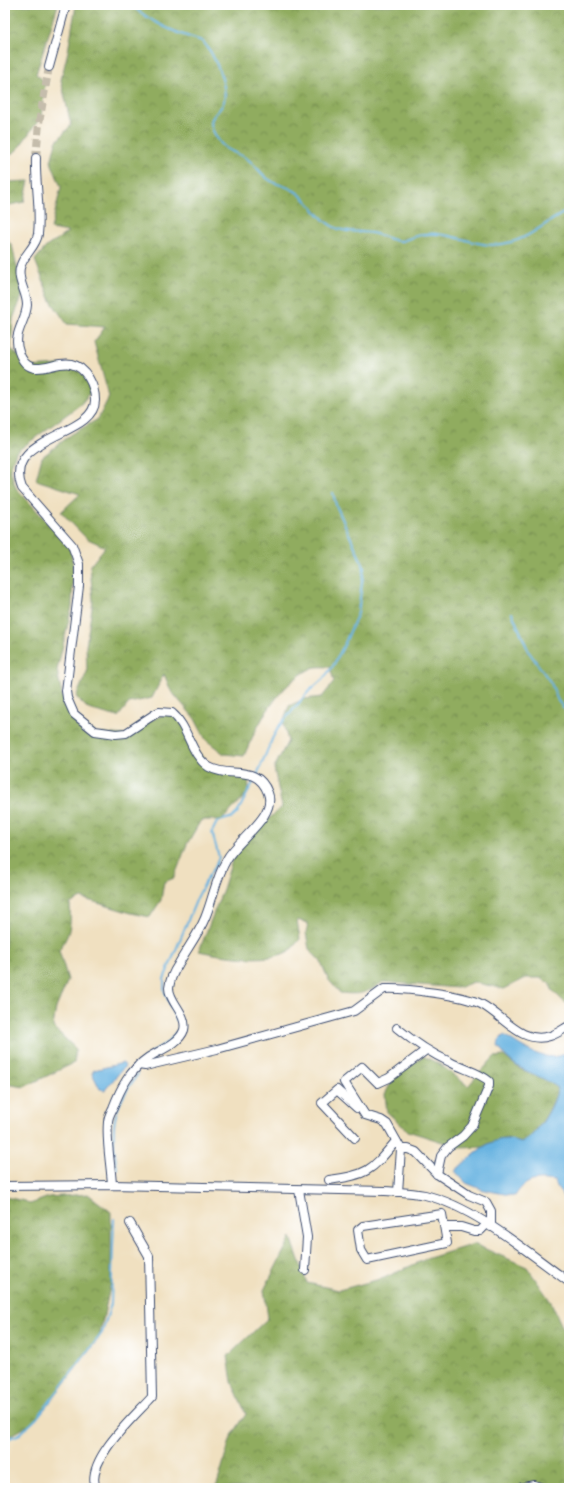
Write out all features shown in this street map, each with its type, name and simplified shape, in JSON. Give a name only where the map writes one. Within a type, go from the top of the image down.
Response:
[{"type":"street","points":[[49,67],[66,5]]},
{"type":"street","points":[[36,158],[38,232],[34,246],[21,261],[19,273],[27,304],[26,312],[17,336],[19,352],[27,364],[36,368],[43,369],[60,364],[72,364],[85,372],[89,379],[95,399],[94,406],[86,417],[31,451],[20,463],[18,471],[18,480],[22,488],[67,538],[72,545],[79,564],[79,586],[69,657],[67,698],[74,714],[78,719],[95,731],[101,732],[126,733],[155,714],[160,712],[172,713],[183,724],[201,760],[209,767],[218,770],[249,774],[256,777],[264,785],[270,801],[266,815],[232,850],[226,860],[205,919],[174,971],[169,988],[172,998],[181,1014],[184,1028],[182,1032],[170,1046],[139,1065],[122,1086],[108,1121],[112,1185]]},
{"type":"street","points":[[139,1065],[145,1066],[216,1049],[354,1010],[384,990],[460,997],[482,1004],[513,1028],[526,1035],[537,1038],[552,1036],[569,1026]]},
{"type":"street","points":[[397,1028],[426,1050],[451,1063],[483,1076],[489,1081],[489,1086],[472,1126],[441,1156],[437,1174]]},
{"type":"street","points":[[365,1115],[344,1082],[362,1067],[378,1083],[390,1078],[426,1050]]},
{"type":"street","points":[[354,1138],[322,1103],[337,1090],[365,1115],[381,1120],[387,1124],[394,1135],[401,1149],[398,1192]]},
{"type":"street","points":[[329,1180],[356,1176],[367,1172],[379,1162],[396,1141]]},
{"type":"street","points":[[401,1149],[408,1149],[416,1152],[437,1174],[469,1195],[486,1202],[491,1211],[489,1225],[480,1231],[474,1231],[461,1227],[445,1228]]},
{"type":"street","points":[[5,1186],[112,1185],[398,1192],[424,1195],[454,1205],[489,1225],[569,1282]]},
{"type":"street","points":[[299,1190],[307,1237],[305,1270]]},
{"type":"street","points":[[442,1214],[445,1228],[448,1243],[367,1260],[360,1250],[358,1230],[363,1226],[442,1214]]},
{"type":"street","points":[[96,1488],[94,1472],[103,1452],[152,1397],[149,1256],[130,1223]]},
{"type":"street","points":[[518,1488],[534,1485],[543,1488]]},
{"type":"green space","points":[[5,5],[58,5],[36,74],[45,82],[41,117],[17,150],[5,158]]},
{"type":"green space","points":[[76,5],[569,5],[569,1007],[553,991],[549,983],[540,978],[526,978],[504,989],[473,982],[458,988],[383,982],[363,993],[340,993],[328,979],[321,962],[309,949],[306,933],[308,923],[297,920],[300,939],[289,951],[278,955],[243,958],[199,951],[223,889],[236,848],[282,807],[274,768],[288,741],[283,722],[289,706],[304,699],[322,697],[334,682],[330,667],[314,667],[300,675],[289,684],[270,706],[244,756],[224,754],[206,740],[195,719],[171,691],[164,674],[152,698],[129,703],[118,717],[88,709],[76,697],[87,672],[86,646],[93,601],[90,566],[105,547],[86,538],[61,512],[80,494],[36,480],[42,457],[72,434],[98,419],[109,397],[94,342],[105,327],[67,324],[51,301],[35,260],[46,247],[68,232],[51,229],[61,187],[51,162],[56,142],[71,125],[61,80]]},
{"type":"green space","points":[[29,181],[24,202],[5,206],[5,182]]},
{"type":"green space","points":[[5,238],[12,245],[23,294],[13,319],[11,349],[31,367],[72,364],[85,377],[91,392],[81,404],[16,452],[10,469],[16,488],[70,547],[73,564],[72,607],[57,670],[62,695],[76,721],[96,733],[128,735],[147,722],[165,714],[178,716],[198,752],[211,766],[248,773],[249,792],[222,820],[201,820],[187,844],[174,878],[164,882],[161,900],[150,917],[81,898],[70,904],[68,934],[59,950],[68,980],[56,1008],[53,1027],[76,1049],[74,1063],[24,1087],[5,1084]]},
{"type":"green space","points":[[423,1056],[441,1065],[468,1086],[494,1057],[504,1056],[520,1069],[544,1078],[558,1088],[549,1111],[539,1127],[533,1134],[521,1143],[509,1139],[490,1143],[483,1147],[461,1148],[408,1131],[387,1112],[385,1094],[393,1079]]},
{"type":"green space","points":[[88,1194],[111,1212],[111,1282],[99,1338],[44,1410],[29,1425],[5,1439],[5,1197],[25,1201],[30,1204],[49,1197]]},
{"type":"green space","points":[[291,1237],[307,1283],[339,1290],[384,1278],[426,1259],[474,1244],[527,1267],[551,1302],[569,1342],[569,1488],[216,1488],[231,1437],[246,1414],[232,1382],[228,1356],[268,1318],[264,1290]]},
{"type":"water","points":[[504,1035],[527,1050],[543,1056],[560,1056],[569,1052],[569,1207],[554,1181],[531,1181],[523,1186],[515,1196],[484,1190],[466,1183],[455,1171],[486,1145],[509,1139],[521,1143],[527,1139],[539,1127],[549,1111],[556,1095],[558,1088],[518,1066],[504,1055],[498,1046],[499,1040]]},
{"type":"water","points":[[123,1063],[125,1066],[105,1090],[100,1089],[92,1073],[94,1070]]},
{"type":"waterway","points":[[131,5],[164,27],[202,41],[211,52],[215,60],[224,86],[224,101],[222,106],[213,116],[211,124],[220,143],[230,151],[249,160],[265,177],[271,181],[299,193],[321,218],[332,226],[342,230],[371,233],[399,241],[422,234],[434,234],[447,235],[491,245],[518,240],[569,210]]},
{"type":"waterway","points":[[257,775],[273,737],[280,725],[309,691],[323,679],[333,666],[358,613],[364,567],[336,505],[333,493]]},
{"type":"waterway","points":[[512,613],[529,652],[551,683],[558,701],[569,714]]},
{"type":"waterway","points":[[176,1020],[164,990],[164,979],[197,898],[215,867],[219,857],[212,832],[217,822],[233,817],[237,813],[255,779]]},
{"type":"waterway","points":[[151,1052],[168,1042],[176,1032]]},
{"type":"waterway","points":[[117,1169],[114,1141],[115,1118],[118,1108],[129,1086],[138,1074]]},
{"type":"waterway","points":[[5,1440],[20,1434],[37,1418],[102,1333],[111,1304],[114,1219]]},
{"type":"tunnel","points":[[36,158],[39,123],[49,67]]}]
